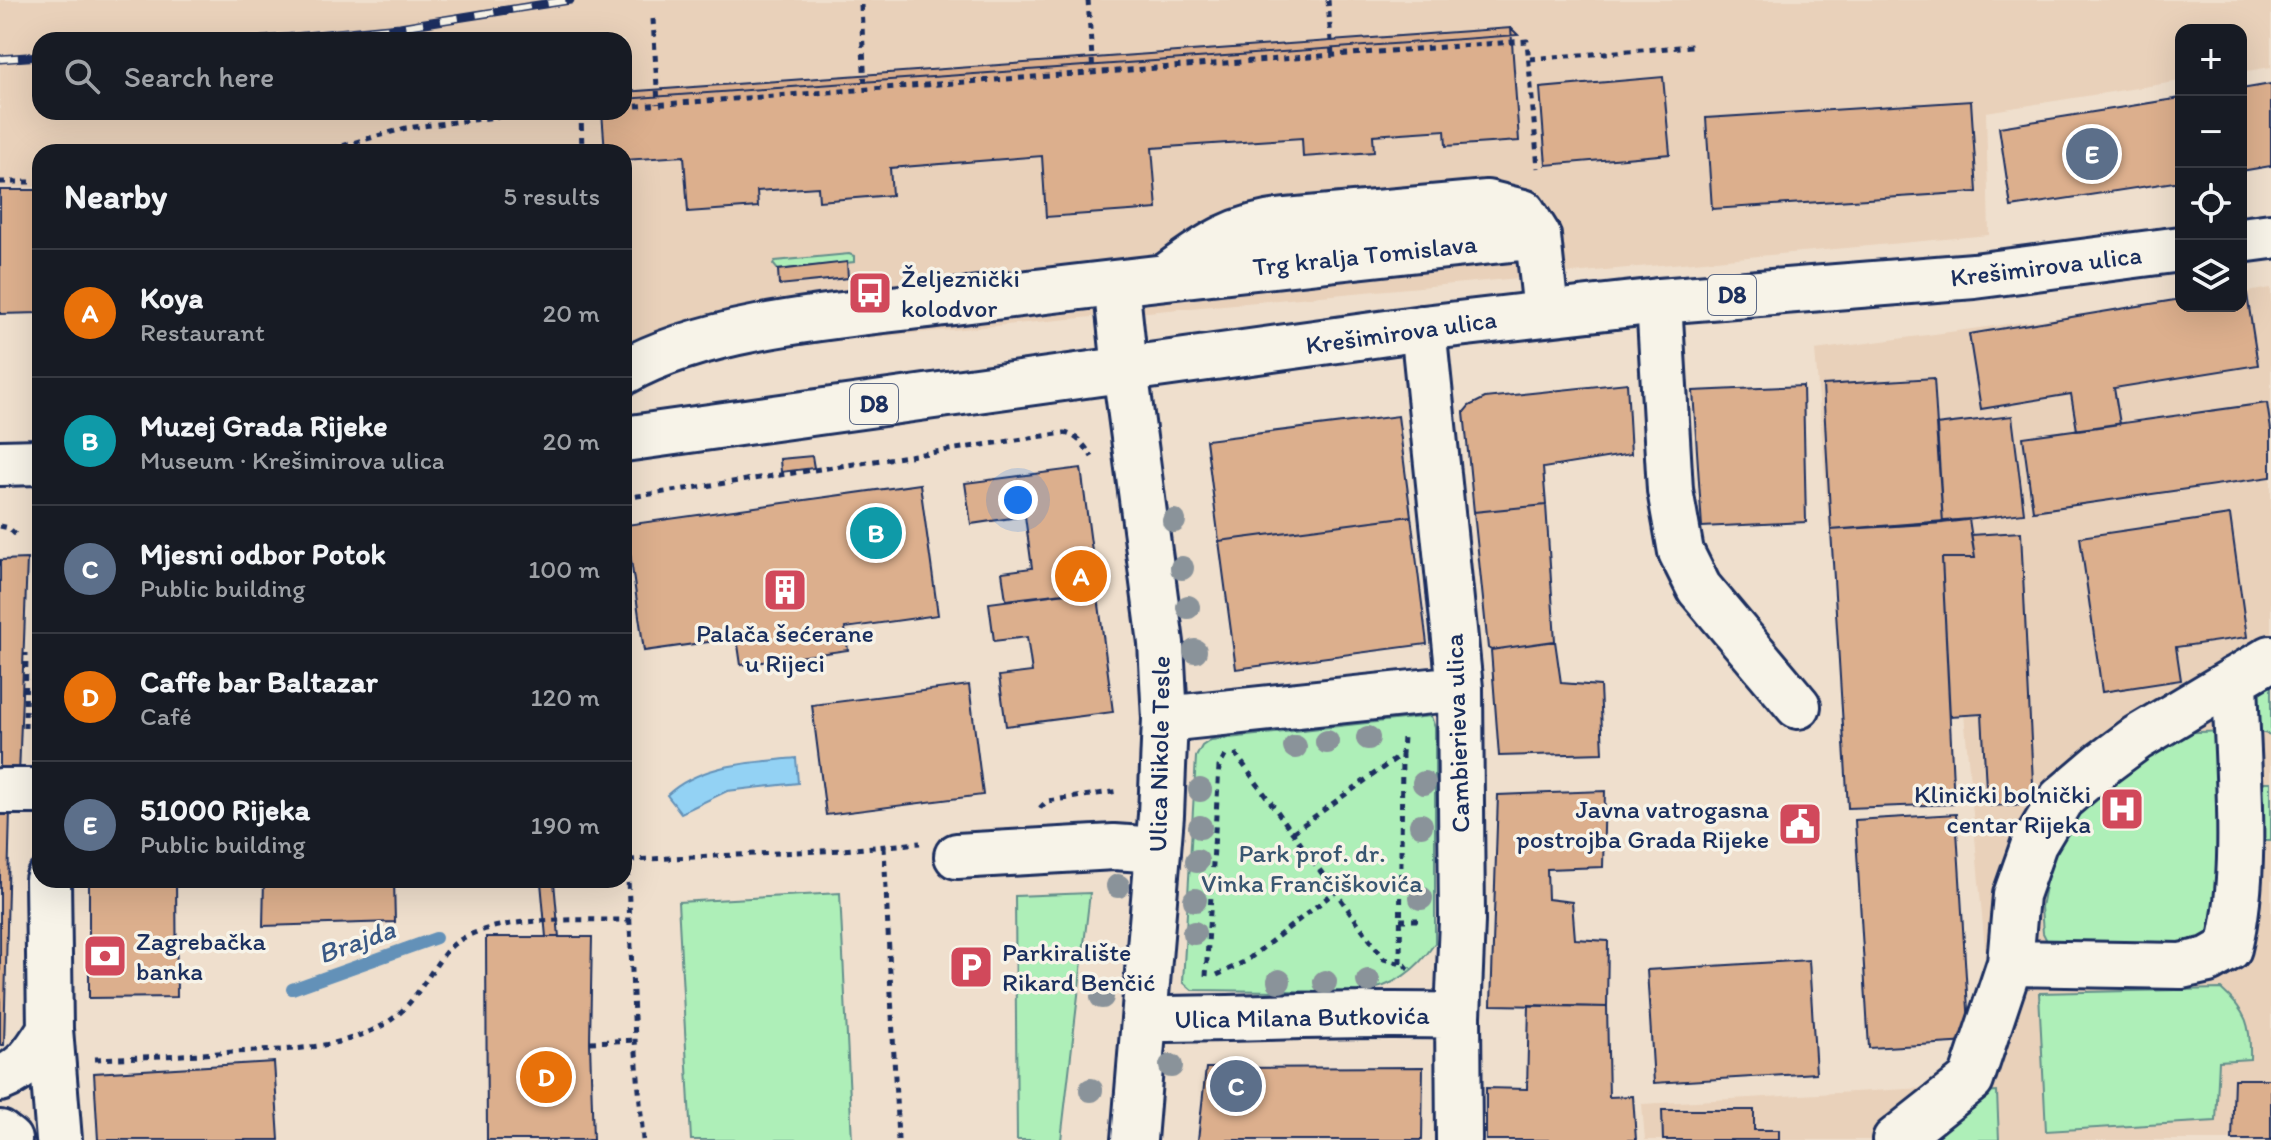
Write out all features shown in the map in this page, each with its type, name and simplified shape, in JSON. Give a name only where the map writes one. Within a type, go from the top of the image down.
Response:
[{"type":"main road","name":"Trg kralja Tomislava","points":[[632,369],[701,342],[745,331],[832,317],[1535,228],[1546,313]]},
{"type":"main road","points":[[2247,239],[2271,236]]},
{"type":"main road","name":"Krešimirova ulica","points":[[632,438],[1546,313],[1974,276],[2175,250]]},
{"type":"main road","points":[[1116,283],[1125,369]]},
{"type":"main road","points":[[1659,301],[1670,490],[1681,552],[1699,588],[1798,706]]},
{"type":"main road","name":"Cambierieva ulica","points":[[1423,328],[1460,688],[1462,921],[1458,1016],[1459,1140]]},
{"type":"main road","name":"Ulica Nikole Tesle","points":[[1125,369],[1161,643],[1165,719],[1158,850],[1134,1140]]},
{"type":"main road","points":[[0,463],[32,462]]},
{"type":"main road","points":[[2010,963],[2181,966],[2208,960],[2229,948],[2255,857],[2253,668]]},
{"type":"main road","points":[[1895,1140],[1971,1080],[2010,963],[2016,895],[2034,844],[2061,799],[2137,738],[2253,668]]},
{"type":"main road","points":[[1165,719],[1460,688]]},
{"type":"main road","points":[[0,791],[32,791]]},
{"type":"main road","points":[[943,849],[1114,847],[1158,850]]},
{"type":"main road","points":[[48,888],[50,1029],[59,1140]]},
{"type":"main road","name":"Ulica Milana Butkovića","points":[[1145,1019],[1413,1014],[1458,1016]]},
{"type":"main road","points":[[0,1079],[30,1061],[50,1029]]},
{"type":"main road","points":[[0,1133],[9,1140]]},
{"type":"path","points":[[1088,0],[1093,73]]},
{"type":"path","points":[[1328,0],[1332,55]]},
{"type":"path","points":[[861,5],[865,89]]},
{"type":"path","points":[[653,19],[658,104]]},
{"type":"path","points":[[632,106],[1527,41],[1538,168]]},
{"type":"path","points":[[1529,59],[1692,46]]},
{"type":"path","points":[[349,144],[406,128],[472,120]]},
{"type":"path","points":[[581,120],[582,144]]},
{"type":"path","points":[[0,182],[32,182]]},
{"type":"path","points":[[632,497],[1064,433],[1081,441],[1095,464]]},
{"type":"path","points":[[0,526],[9,528],[16,535]]},
{"type":"path","points":[[25,728],[26,653]]},
{"type":"path","points":[[1391,732],[1403,736],[1400,963]]},
{"type":"path","points":[[1231,741],[1234,752],[1384,959],[1405,965],[1411,973]]},
{"type":"path","points":[[1205,980],[1219,767],[1224,757],[1250,750]]},
{"type":"path","points":[[1293,832],[1402,754]]},
{"type":"path","points":[[1037,811],[1047,801],[1119,791]]},
{"type":"path","points":[[884,847],[898,1140]]},
{"type":"path","points":[[632,860],[884,847],[943,849]]},
{"type":"path","points":[[630,888],[635,1040],[643,1140]]},
{"type":"path","points":[[1200,986],[1205,980],[1246,961],[1336,891]]},
{"type":"path","points":[[94,1059],[294,1049],[350,1040],[396,1017],[420,992],[447,950],[464,937],[522,923],[631,920]]},
{"type":"path","points":[[590,1042],[635,1040]]},
{"type":"shaded area","points":[[0,0],[2271,0],[2271,67],[2247,71],[2247,24],[2175,24],[2175,82],[1986,112],[1989,235],[764,347],[632,373],[632,144],[32,144],[32,187],[0,188]]},
{"type":"shaded area","name":"Klinički bolnički centar Rijeka","points":[[2271,288],[2271,1140],[1645,1140],[1642,1104],[1997,1084],[1948,534],[1829,528],[1815,350],[2175,302],[2175,312],[2247,312],[2247,292]]},
{"type":"green space","points":[[854,256],[854,262],[778,270],[773,264],[775,261]]},
{"type":"green space","points":[[2271,670],[2271,735],[2249,729],[2255,677]]},
{"type":"green space","name":"Park prof. dr. Vinka Frančiškovića","points":[[1431,716],[1435,728],[1435,943],[1420,962],[1394,982],[1360,992],[1192,990],[1183,982],[1196,757],[1202,746],[1211,740]]},
{"type":"green space","points":[[2226,731],[2222,876],[2210,944],[2048,943],[2043,933],[2041,907],[2049,866],[2080,806],[2171,733]]},
{"type":"green space","points":[[2259,782],[2271,782],[2271,840],[2259,840]]},
{"type":"green space","points":[[840,893],[852,1140],[691,1140],[678,902]]},
{"type":"green space","points":[[1090,893],[1061,1140],[1017,1140],[1015,896]]},
{"type":"green space","points":[[2221,989],[2237,1005],[2246,1020],[2250,1059],[2219,1061],[2216,1121],[2046,1131],[2039,993]]},
{"type":"green space","points":[[1997,1092],[1999,1140],[1916,1140],[1962,1094]]},
{"type":"water","points":[[796,758],[798,783],[727,791],[681,813],[667,795],[696,776],[728,766]]},
{"type":"building","points":[[1511,28],[1519,141],[1446,146],[1445,130],[1373,135],[1374,152],[1303,157],[1302,138],[1152,148],[1157,209],[1046,217],[1042,156],[890,168],[892,195],[819,201],[818,187],[757,191],[758,207],[688,212],[684,156],[632,159],[632,144],[604,144],[603,120],[632,120],[632,91]]},
{"type":"building","points":[[1511,28],[1518,35],[632,98],[632,91]]},
{"type":"building","points":[[1663,77],[1670,154],[1546,165],[1540,88]]},
{"type":"building","points":[[2271,84],[2271,166],[2247,170],[2247,96],[2247,88]]},
{"type":"building","points":[[2175,99],[2175,182],[2011,207],[1999,127]]},
{"type":"building","points":[[1971,101],[1977,192],[1712,209],[1706,118]]},
{"type":"building","points":[[0,190],[32,190],[32,313],[0,314]]},
{"type":"building","points":[[847,262],[848,278],[779,285],[778,270]]},
{"type":"building","points":[[2247,294],[2258,365],[2114,388],[2120,424],[2077,430],[2071,394],[1981,409],[1969,334],[2175,300],[2175,312],[2247,312]]},
{"type":"building","points":[[1934,378],[1943,523],[1831,530],[1823,385]]},
{"type":"building","points":[[1627,383],[1631,454],[1543,468],[1546,505],[1474,512],[1464,412],[1469,406],[1485,398]]},
{"type":"building","points":[[1803,386],[1806,522],[1702,527],[1693,391]]},
{"type":"building","points":[[2267,403],[2271,430],[2271,477],[2033,511],[2023,437]]},
{"type":"building","points":[[1398,416],[1411,516],[1219,541],[1206,440]]},
{"type":"building","points":[[2012,416],[2024,513],[1943,523],[1936,425]]},
{"type":"building","points":[[812,456],[814,468],[781,472],[780,459]]},
{"type":"building","points":[[1081,468],[1097,589],[1006,600],[1002,572],[1032,568],[1025,516],[971,524],[965,483]]},
{"type":"building","name":"Palača šećerane u Rijeci","points":[[920,484],[938,615],[845,628],[848,650],[741,665],[737,638],[644,651],[632,567],[632,524]]},
{"type":"building","points":[[1546,505],[1555,641],[1491,650],[1488,648],[1474,512]]},
{"type":"building","points":[[2230,515],[2247,637],[2176,647],[2181,680],[2102,692],[2080,537]]},
{"type":"building","points":[[1411,516],[1427,644],[1236,669],[1219,541]]},
{"type":"building","points":[[1969,519],[1975,558],[1942,558],[1954,804],[1848,808],[1831,530]]},
{"type":"building","points":[[2021,532],[2034,804],[1987,806],[1982,714],[1950,716],[1942,558],[1975,558],[1971,535]]},
{"type":"building","points":[[27,559],[19,776],[0,776],[0,560]]},
{"type":"building","points":[[1097,589],[1113,712],[1006,726],[999,676],[1032,672],[1027,637],[994,641],[989,603]]},
{"type":"building","points":[[1555,641],[1561,683],[1600,686],[1603,753],[1499,756],[1491,650]]},
{"type":"building","points":[[969,685],[983,795],[826,815],[812,705]]},
{"type":"building","points":[[1605,791],[1603,867],[1547,869],[1548,899],[1572,902],[1575,939],[1608,941],[1607,1007],[1491,1005],[1498,795]]},
{"type":"building","points":[[0,809],[10,809],[4,1045],[0,1045]]},
{"type":"building","points":[[1956,814],[1970,1042],[1869,1048],[1855,820]]},
{"type":"building","points":[[89,888],[176,888],[177,997],[89,998]]},
{"type":"building","points":[[264,888],[394,888],[395,922],[263,926]]},
{"type":"building","points":[[542,888],[555,888],[559,937],[546,937]]},
{"type":"building","points":[[486,937],[592,937],[590,1042],[593,1140],[487,1140]]},
{"type":"building","points":[[1809,960],[1816,1073],[1654,1083],[1647,970]]},
{"type":"building","points":[[1529,1005],[1607,1007],[1609,1097],[1633,1096],[1636,1140],[1486,1140],[1486,1088],[1527,1089]]},
{"type":"building","points":[[274,1062],[279,1140],[98,1140],[94,1073]]},
{"type":"building","points":[[1423,1067],[1422,1140],[1198,1140],[1206,1068]]},
{"type":"building","points":[[2234,1079],[2271,1079],[2271,1140],[2232,1140]]},
{"type":"building","points":[[1662,1110],[1754,1110],[1754,1130],[1779,1130],[1779,1140],[1663,1140]]},
{"type":"waterway","name":"Brajda","points":[[292,989],[436,938]]},
{"type":"railway","points":[[347,32],[400,27],[570,0]]},
{"type":"railway","points":[[0,59],[32,57]]},
{"type":"place","name":"51000 Rijeka","points":[[2092,154]]},
{"type":"place","name":"Željeznički kolodvor","points":[[870,293]]},
{"type":"place","name":"Muzej Grada Rijeke","points":[[876,533]]},
{"type":"place","name":"Koya","points":[[1081,576]]},
{"type":"place","name":"Palača šećerane u Rijeci","points":[[785,590]]},
{"type":"place","name":"Klinički bolnički centar Rijeka","points":[[2122,809]]},
{"type":"place","name":"Javna vatrogasna postrojba Grada Rijeke","points":[[1800,824]]},
{"type":"place","name":"Zagrebačka banka","points":[[105,956]]},
{"type":"place","name":"Parkiralište Rikard Benčić","points":[[971,967]]},
{"type":"place","name":"Caffe bar Baltazar","points":[[546,1077]]},
{"type":"place","name":"Mjesni odbor Potok","points":[[1236,1086]]}]
